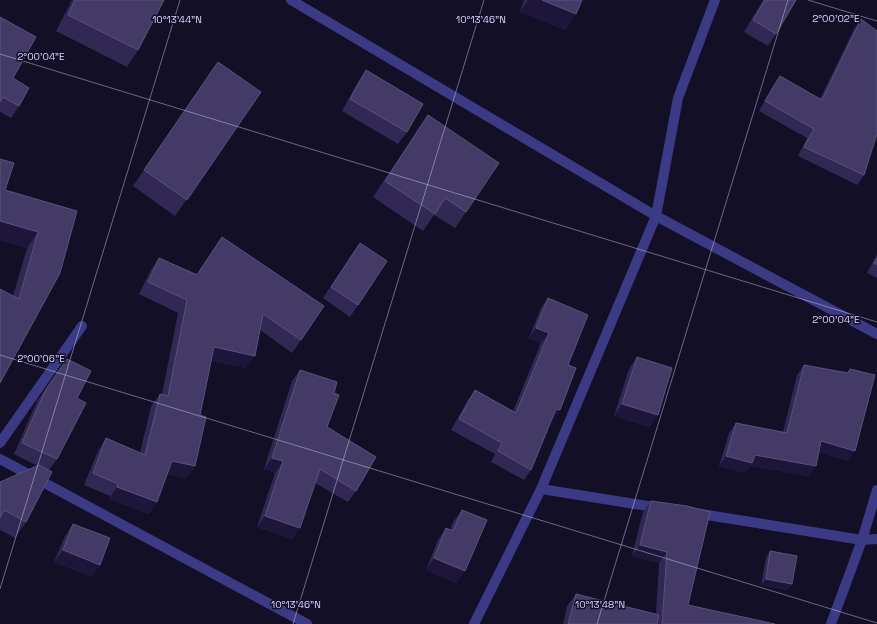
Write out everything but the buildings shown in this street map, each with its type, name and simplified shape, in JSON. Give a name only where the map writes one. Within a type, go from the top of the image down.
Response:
[{"type":"street","points":[[291,0],[656,216],[877,334]]},
{"type":"street","points":[[474,624],[541,489],[656,216],[678,98],[714,0]]},
{"type":"street","points":[[0,443],[82,326]]},
{"type":"street","points":[[0,458],[307,624]]},
{"type":"street","points":[[541,489],[666,509]]},
{"type":"street","points":[[830,624],[862,540],[877,490]]},
{"type":"street","points":[[682,511],[862,540],[877,539]]}]
